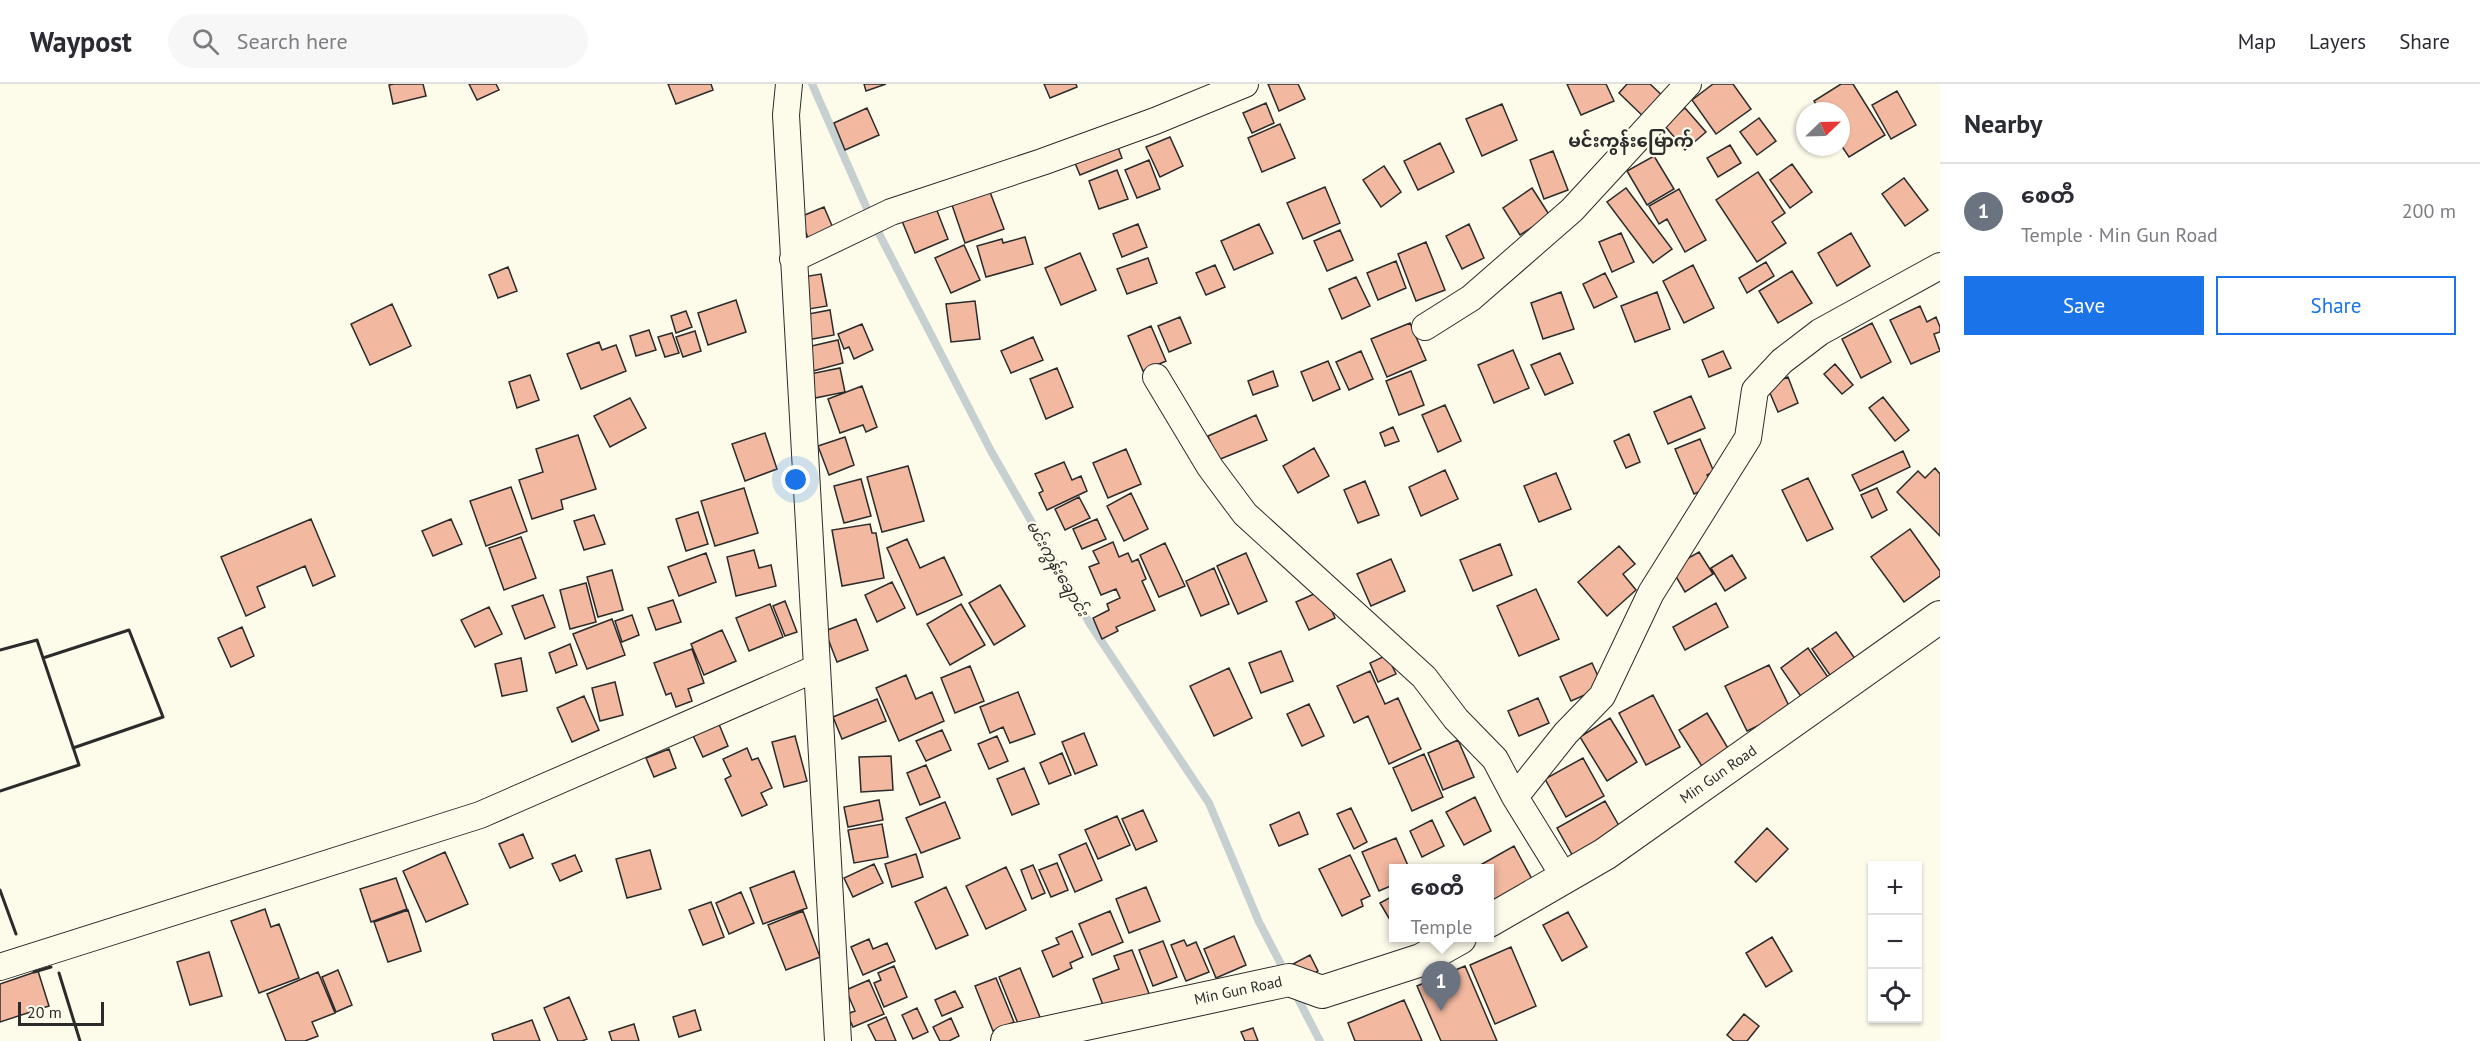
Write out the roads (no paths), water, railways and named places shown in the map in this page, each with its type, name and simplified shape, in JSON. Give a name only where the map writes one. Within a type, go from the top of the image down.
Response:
[{"type":"street","points":[[789,84],[786,115],[793,259],[838,1041]]},
{"type":"street","points":[[793,259],[891,212],[1042,162],[1155,121],[1245,84]]},
{"type":"street","points":[[1425,327],[1471,298],[1572,210],[1688,84]]},
{"type":"street","points":[[1515,797],[1566,733],[1602,696],[1650,593],[1748,438],[1755,390],[1782,361],[1820,332],[1940,266]]},
{"type":"street","points":[[1156,377],[1210,467],[1245,514],[1424,677],[1456,719],[1495,759],[1515,797],[1565,878]]},
{"type":"street","name":"Min Gun Road","points":[[1494,918],[1605,854],[1940,617]]},
{"type":"street","points":[[0,968],[480,814],[817,668]]},
{"type":"street","name":"Min Gun Road","points":[[1007,1041],[1289,980],[1322,992],[1421,960],[1453,942]]},
{"type":"waterway","name":"မင်းကွန်းချောင်း","points":[[812,84],[872,220],[991,451],[1090,624],[1209,803],[1259,922],[1286,974]]},
{"type":"waterway","name":"မင်းကွန်းချောင်း","points":[[1294,991],[1320,1041]]},
{"type":"place","name":"စေတီ","points":[[1441,1011]]},
{"type":"district","name":"မင်းကွန်းမြောက်","points":[[1631,140]]}]
